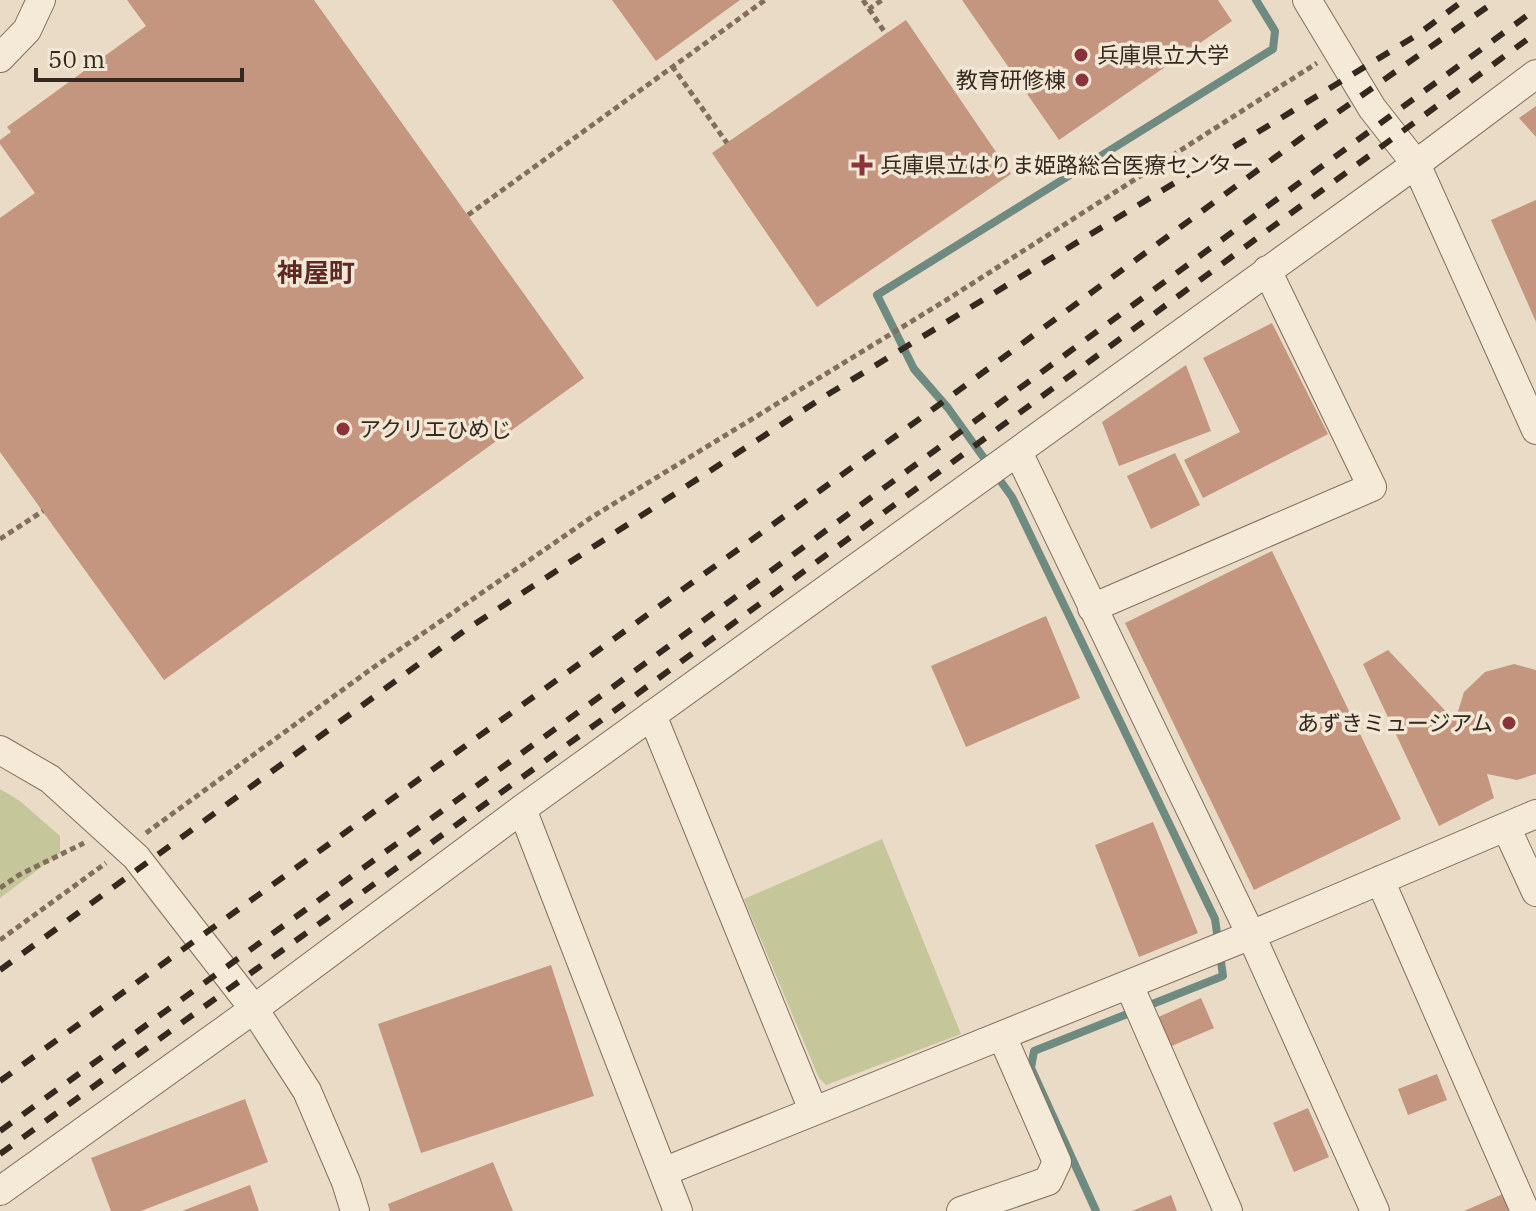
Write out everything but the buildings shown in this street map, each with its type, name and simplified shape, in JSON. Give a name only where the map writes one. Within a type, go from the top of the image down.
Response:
[{"type":"street","points":[[0,58],[27,30],[41,0]]},
{"type":"street","points":[[1307,0],[1372,108],[1416,164],[1536,430]]},
{"type":"street","points":[[0,1191],[1536,74]]},
{"type":"street","points":[[1092,608],[1372,487],[1267,270]]},
{"type":"street","points":[[1018,452],[1251,935],[1375,1211]]},
{"type":"street","points":[[652,715],[813,1110]]},
{"type":"street","points":[[0,750],[50,779],[136,857],[254,1009],[307,1091],[346,1182],[355,1211]]},
{"type":"street","points":[[522,809],[678,1211]]},
{"type":"street","points":[[663,1172],[1002,1036],[1136,1001],[1251,935],[1536,814]]},
{"type":"street","points":[[1506,827],[1536,892]]},
{"type":"street","points":[[1380,880],[1525,1211]]},
{"type":"street","points":[[1136,1001],[1228,1211]]},
{"type":"street","points":[[961,1211],[1048,1181],[1057,1162],[1002,1036]]},
{"type":"path","points":[[468,215],[765,0]]},
{"type":"path","points":[[863,0],[886,34]]},
{"type":"path","points":[[869,9],[882,0]]},
{"type":"path","points":[[0,940],[362,675],[592,517],[948,299],[1337,51]]},
{"type":"path","points":[[672,66],[727,143]]},
{"type":"path","points":[[0,539],[43,511]]},
{"type":"path","points":[[0,888],[85,842]]},
{"type":"green space","points":[[0,789],[20,801],[60,836],[60,853],[0,898]]},
{"type":"green space","points":[[882,839],[961,1034],[826,1085],[819,1078],[744,899]]},
{"type":"waterway","points":[[1096,1211],[1031,1068],[1034,1051],[1223,976],[1215,919],[1012,497],[948,408],[914,369],[877,295],[1273,49],[1275,31],[1256,0]]},
{"type":"railway","points":[[0,970],[464,631],[822,398],[1417,35],[1464,0]]},
{"type":"railway","points":[[0,1081],[936,407],[1300,139],[1497,0]]},
{"type":"railway","points":[[0,1131],[602,695],[1536,9]]},
{"type":"railway","points":[[0,1154],[614,711],[1536,33]]},
{"type":"place","name":"兵庫県立大学","points":[[1081,55]]},
{"type":"place","name":"教育研修棟","points":[[1082,80]]},
{"type":"place","name":"兵庫県立はりま姫路総合医療センター","points":[[862,165]]},
{"type":"place","name":"アクリエひめじ","points":[[343,429]]},
{"type":"place","name":"あずきミュージアム","points":[[1509,723]]},
{"type":"district","name":"神屋町","points":[[316,273]]}]
